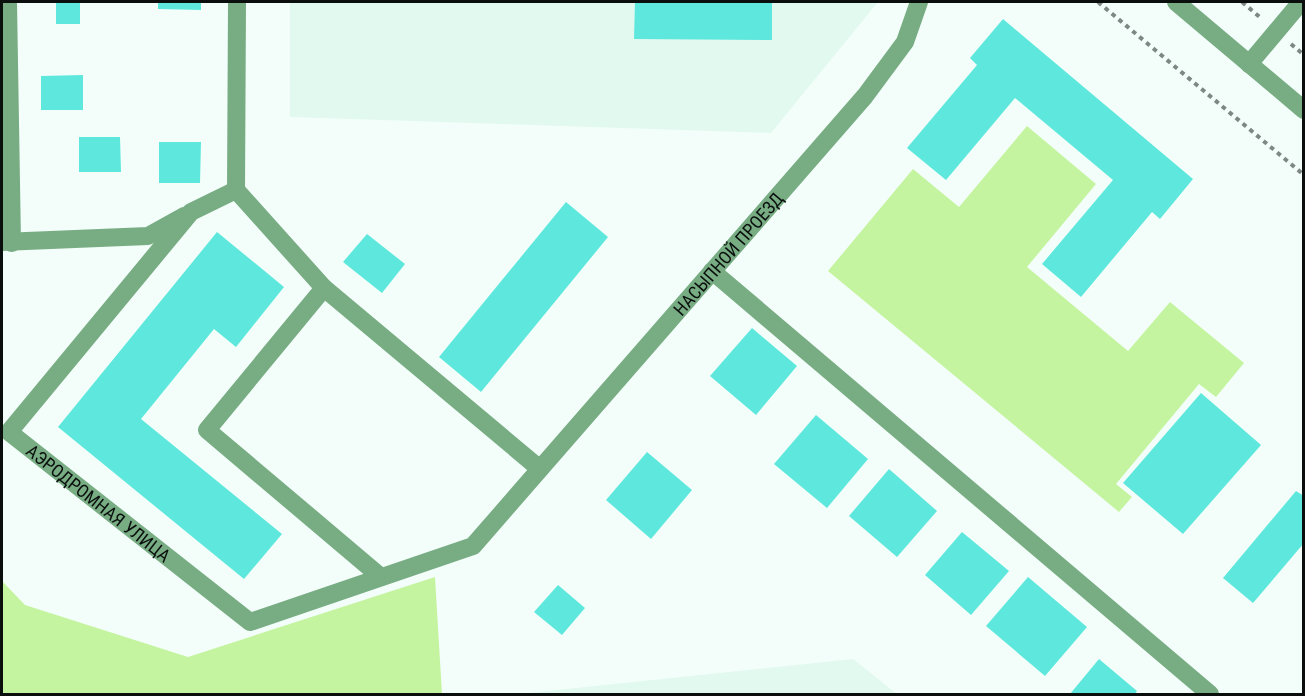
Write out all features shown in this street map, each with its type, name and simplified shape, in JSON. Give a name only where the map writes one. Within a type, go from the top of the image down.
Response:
[{"type":"street","points":[[8,2],[7,243],[148,236],[191,212]]},
{"type":"street","points":[[237,2],[236,190],[324,288],[540,469]]},
{"type":"street","name":"НАСЫПНОЙ ПРОЕЗД","points":[[518,496],[865,96],[905,42],[920,2]]},
{"type":"street","points":[[1176,2],[1304,110]]},
{"type":"street","points":[[1249,64],[1301,2]]},
{"type":"street","name":"АЭРОДРОМНАЯ УЛИЦА","points":[[236,190],[191,212],[9,432],[250,621],[472,546],[518,496]]},
{"type":"street","points":[[712,271],[1210,694]]},
{"type":"street","points":[[324,288],[207,430],[381,577]]},
{"type":"path","points":[[1098,2],[1304,175]]},
{"type":"shaded area","points":[[290,2],[878,2],[771,133],[290,117]]},
{"type":"shaded area","points":[[853,659],[897,694],[519,694]]},
{"type":"green space","points":[[1027,126],[1096,184],[1027,267],[1128,351],[1170,302],[1244,363],[1216,397],[1199,384],[1116,484],[1132,497],[1119,512],[828,271],[913,169],[959,207]]},
{"type":"green space","points":[[435,577],[442,694],[2,694],[2,581],[25,605],[188,657]]},
{"type":"building","points":[[56,2],[80,2],[80,24],[56,24]]},
{"type":"building","points":[[158,2],[201,2],[201,10],[158,9]]},
{"type":"building","points":[[635,2],[772,2],[772,40],[634,39]]},
{"type":"building","points":[[1003,19],[1193,179],[1160,219],[1152,212],[1081,297],[1042,264],[1113,180],[1015,98],[946,180],[907,148],[977,65],[970,58]]},
{"type":"building","points":[[83,75],[83,110],[41,110],[41,76]]},
{"type":"building","points":[[79,137],[120,137],[121,172],[79,172]]},
{"type":"building","points":[[159,142],[201,142],[200,183],[159,183]]},
{"type":"building","points":[[566,202],[608,237],[481,392],[439,357]]},
{"type":"building","points":[[217,232],[284,287],[236,347],[214,329],[141,419],[282,534],[244,579],[58,427]]},
{"type":"building","points":[[367,234],[405,264],[382,293],[343,262]]},
{"type":"building","points":[[752,328],[797,366],[756,415],[710,376]]},
{"type":"building","points":[[1201,393],[1261,445],[1183,534],[1123,483]]},
{"type":"building","points":[[816,415],[868,459],[827,508],[774,464]]},
{"type":"building","points":[[647,452],[692,490],[651,539],[606,500]]},
{"type":"building","points":[[889,469],[937,511],[897,557],[849,516]]},
{"type":"building","points":[[1296,491],[1304,496],[1304,543],[1253,603],[1223,578]]},
{"type":"building","points":[[962,532],[1009,571],[971,615],[925,575]]},
{"type":"building","points":[[1028,577],[1087,627],[1045,676],[986,626]]},
{"type":"building","points":[[558,585],[585,608],[562,635],[534,612]]},
{"type":"building","points":[[1099,659],[1137,691],[1135,694],[1070,694]]}]
